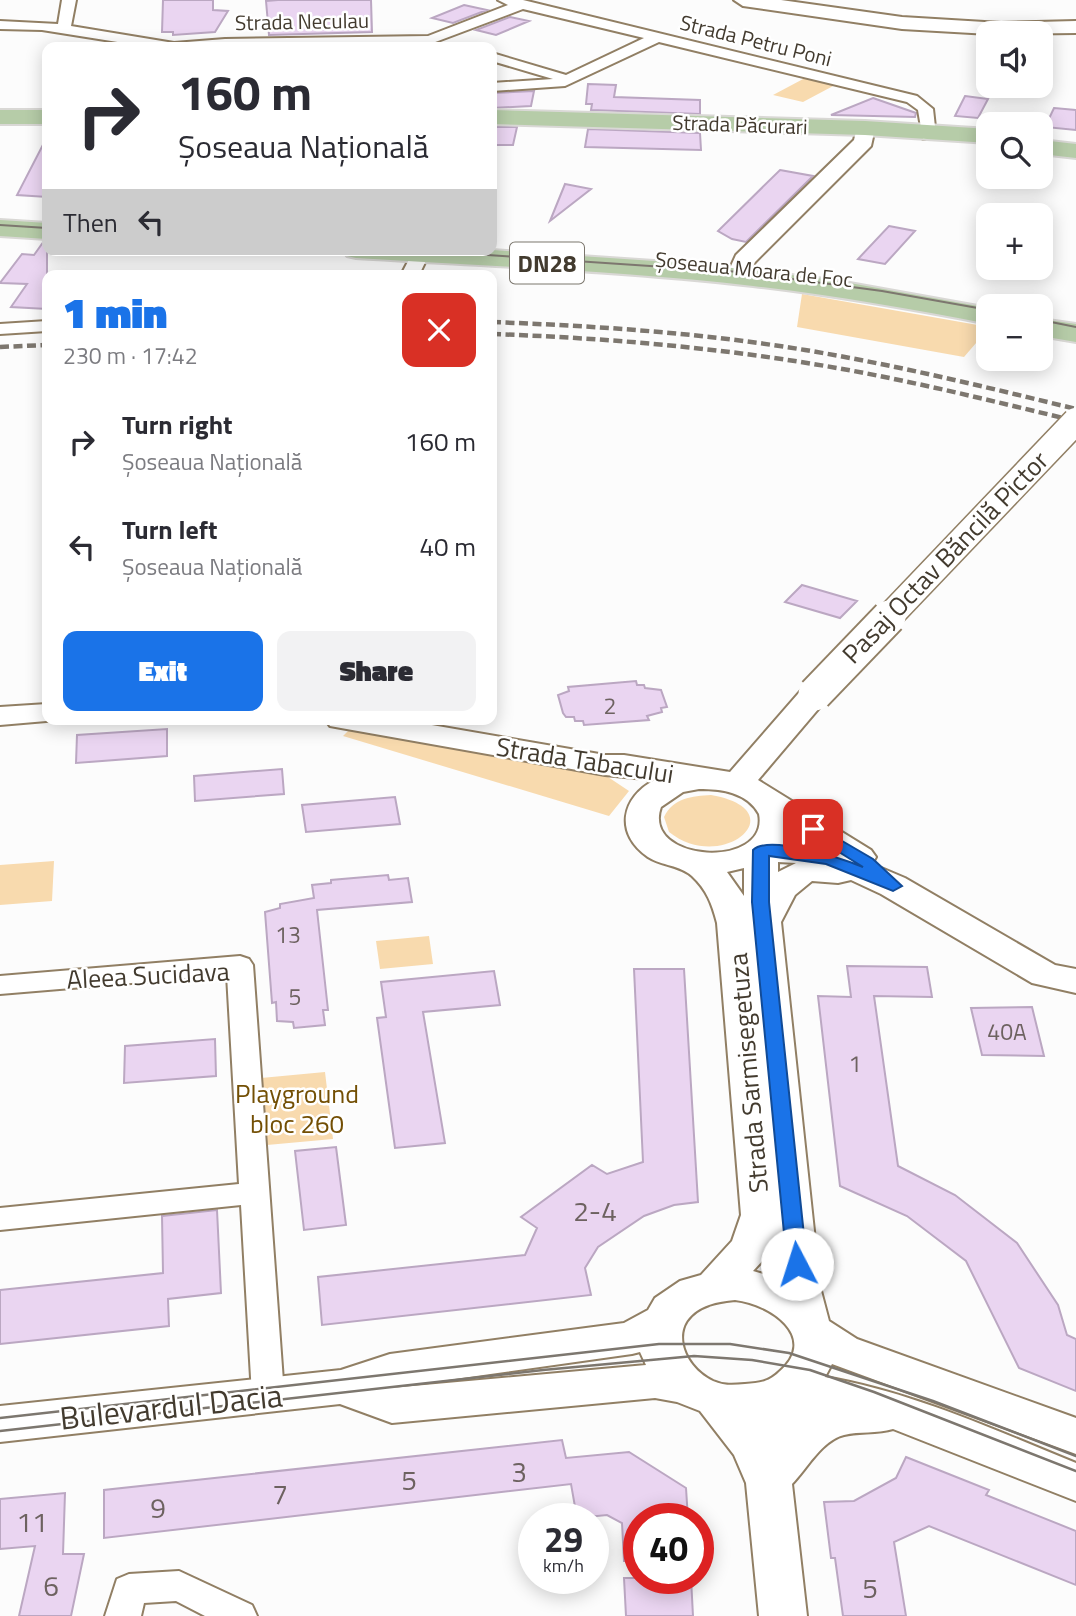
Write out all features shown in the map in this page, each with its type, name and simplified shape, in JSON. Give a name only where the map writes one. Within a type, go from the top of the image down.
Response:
[{"type":"main road","points":[[0,112],[42,114]]},
{"type":"main road","points":[[0,117],[42,114]]},
{"type":"main road","name":"Strada Păcurari","points":[[497,117],[865,131],[976,138]]},
{"type":"main road","name":"Strada Păcurari","points":[[497,123],[865,131]]},
{"type":"main road","points":[[1053,146],[1076,149]]},
{"type":"main road","points":[[0,219],[42,222]]},
{"type":"main road","points":[[0,228],[42,232]]},
{"type":"main road","name":"Șoseaua Moara de Foc","points":[[497,249],[888,284],[976,299]]},
{"type":"main road","name":"Șoseaua Moara de Foc","points":[[393,256],[418,260],[740,271]]},
{"type":"main road","name":"DN28","points":[[740,271],[976,314]]},
{"type":"main road","points":[[1053,313],[1076,317]]},
{"type":"main road","points":[[1053,329],[1076,334]]},
{"type":"street","points":[[64,28],[69,0]]},
{"type":"street","name":"Strada Petru Poni","points":[[505,0],[912,99],[926,110],[930,119],[928,134]]},
{"type":"street","points":[[743,0],[834,6],[952,27],[1076,27]]},
{"type":"street","name":"Strada Neculau","points":[[430,40],[523,5]]},
{"type":"street","name":"Strada Neculau","points":[[0,25],[64,28],[136,42]]},
{"type":"street","points":[[497,87],[546,85],[570,79],[657,37]]},
{"type":"street","name":"Strada Neculau","points":[[293,42],[437,42]]},
{"type":"street","points":[[497,58],[570,79]]},
{"type":"street","points":[[740,271],[744,260],[864,142],[865,131]]},
{"type":"street","points":[[0,329],[42,326]]},
{"type":"street","name":"Pasaj Octav Băncilă Pictor","points":[[737,784],[815,694],[1076,421]]},
{"type":"street","points":[[0,716],[42,713]]},
{"type":"street","name":"Strada Tabacului","points":[[375,725],[605,765],[624,765],[704,779]]},
{"type":"street","points":[[605,765],[640,785],[649,800]]},
{"type":"street","points":[[893,886],[867,862],[770,804],[751,789],[737,784],[704,779],[671,786],[649,800],[642,813],[646,836],[666,853],[696,862],[730,862],[761,850],[799,853],[831,860],[893,886],[1045,975],[1076,981]]},
{"type":"street","points":[[761,850],[777,831],[778,819],[770,804]]},
{"type":"street","name":"Strada Sarmisegetuza","points":[[761,850],[759,871],[763,922],[799,1287],[811,1328]]},
{"type":"street","name":"Strada Sarmisegetuza","points":[[696,862],[721,884],[729,900],[735,923],[761,1215],[750,1247],[718,1285]]},
{"type":"street","points":[[763,922],[783,883],[810,870],[849,877],[934,912]]},
{"type":"street","name":"Aleea Sucidava","points":[[0,985],[240,965],[268,1395]]},
{"type":"street","points":[[0,1219],[256,1193]]},
{"type":"street","points":[[775,1475],[753,1446],[701,1393],[671,1373],[662,1358],[659,1344],[662,1322],[670,1309],[683,1297],[718,1285],[753,1286],[770,1291],[797,1307],[811,1328],[842,1351],[1076,1436]]},
{"type":"street","points":[[342,1387],[390,1371],[632,1338],[662,1322]]},
{"type":"street","points":[[342,1387],[392,1406],[655,1381],[749,1403],[777,1396],[802,1380],[814,1360],[811,1328]]},
{"type":"street","name":"Bulevardul Dacia","points":[[0,1424],[342,1387]]},
{"type":"street","points":[[793,1388],[854,1399],[910,1416],[1076,1483]]},
{"type":"street","points":[[783,1616],[775,1475],[782,1413],[793,1388]]},
{"type":"street","points":[[775,1475],[814,1429],[825,1421],[855,1415],[910,1416]]},
{"type":"street","points":[[123,1616],[129,1589],[179,1586],[239,1616]]},
{"type":"green space","points":[[805,78],[835,85],[803,102],[773,95]]},
{"type":"green space","points":[[802,294],[976,325],[976,343],[964,357],[797,327]]},
{"type":"green space","points":[[350,729],[605,775],[629,791],[609,816],[343,736]]},
{"type":"green space","points":[[711,795],[736,803],[748,813],[750,825],[742,835],[729,843],[710,846],[690,843],[669,832],[664,817],[672,806],[690,797]]},
{"type":"green space","points":[[54,861],[52,901],[0,905],[0,865]]},
{"type":"green space","points":[[429,936],[433,964],[380,969],[376,941]]},
{"type":"green space","name":"Playground bloc 260","points":[[325,1072],[333,1139],[267,1145],[261,1078]]},
{"type":"building","points":[[163,0],[213,0],[213,10],[228,11],[215,32],[173,35],[173,32],[162,32]]},
{"type":"building","points":[[371,0],[372,32],[269,35],[266,1]]},
{"type":"building","points":[[464,5],[487,10],[453,23],[432,18]]},
{"type":"building","points":[[510,17],[529,21],[496,35],[476,30]]},
{"type":"building","points":[[588,84],[616,85],[614,97],[700,100],[700,114],[591,110],[592,104],[586,104]]},
{"type":"building","points":[[534,91],[531,106],[497,108],[497,93]]},
{"type":"building","points":[[965,96],[988,99],[981,112],[976,112],[976,118],[955,116]]},
{"type":"building","points":[[873,98],[916,113],[915,117],[831,115]]},
{"type":"building","points":[[1054,108],[1076,110],[1076,130],[1053,128]]},
{"type":"building","points":[[497,127],[517,127],[513,145],[497,145]]},
{"type":"building","points":[[588,129],[700,133],[701,150],[585,147]]},
{"type":"building","points":[[42,147],[42,197],[17,195]]},
{"type":"building","points":[[780,170],[813,176],[746,242],[732,239],[718,231]]},
{"type":"building","points":[[565,184],[591,189],[550,221]]},
{"type":"building","points":[[889,226],[915,231],[885,264],[858,259]]},
{"type":"building","points":[[42,244],[42,256],[47,256],[47,270],[42,270],[42,309],[11,307],[27,284],[0,283],[22,254],[34,255]]},
{"type":"building","points":[[802,585],[857,601],[840,618],[785,602]]},
{"type":"building","points":[[636,681],[637,685],[644,685],[645,688],[661,690],[667,707],[661,708],[662,712],[647,716],[649,720],[584,725],[583,721],[575,721],[574,717],[566,717],[563,713],[558,695],[569,691],[568,687]]},
{"type":"building","points":[[167,729],[167,756],[76,763],[77,735]]},
{"type":"building","points":[[282,769],[284,794],[195,801],[194,776]]},
{"type":"building","points":[[395,797],[400,824],[306,832],[302,805]]},
{"type":"building","points":[[388,875],[389,880],[408,878],[412,902],[317,910],[328,1010],[323,1010],[325,1025],[294,1028],[293,1022],[277,1021],[276,1002],[272,1003],[265,912],[280,908],[280,904],[314,898],[312,885],[331,883],[331,880]]},
{"type":"building","points":[[847,966],[927,967],[932,997],[874,996],[898,1166],[955,1195],[1017,1243],[1058,1305],[1067,1335],[1076,1339],[1076,1391],[1019,1368],[966,1261],[907,1216],[840,1186],[818,996],[851,997]]},
{"type":"building","points":[[634,969],[684,969],[698,1202],[674,1205],[644,1216],[598,1247],[585,1268],[591,1295],[322,1325],[318,1277],[525,1255],[537,1228],[521,1217],[592,1165],[607,1174],[643,1162]]},
{"type":"building","points":[[494,971],[500,1005],[423,1012],[445,1143],[395,1148],[377,1018],[386,1017],[381,982]]},
{"type":"building","points":[[1032,1007],[1044,1056],[982,1055],[971,1008]]},
{"type":"building","points":[[215,1039],[216,1076],[124,1083],[125,1046]]},
{"type":"building","points":[[336,1147],[346,1225],[304,1230],[295,1151]]},
{"type":"building","points":[[217,1210],[221,1293],[168,1299],[169,1326],[0,1344],[0,1290],[163,1273],[162,1216]]},
{"type":"building","points":[[562,1440],[566,1458],[629,1452],[686,1488],[687,1503],[623,1503],[623,1542],[622,1523],[609,1516],[609,1503],[574,1503],[571,1484],[104,1538],[104,1490]]},
{"type":"building","points":[[906,1457],[989,1490],[986,1495],[1076,1531],[1076,1585],[929,1526],[894,1542],[906,1616],[843,1616],[835,1558],[831,1558],[824,1502],[854,1501],[896,1478]]},
{"type":"building","points":[[65,1493],[63,1554],[84,1554],[71,1616],[19,1616],[35,1546],[0,1549],[0,1499]]},
{"type":"building","points":[[625,1594],[692,1594],[693,1616],[626,1616]]},
{"type":"tram line","points":[[0,225],[42,228]]},
{"type":"tram line","points":[[497,256],[740,272],[882,291],[976,308]]},
{"type":"tram line","points":[[1053,322],[1076,327]]},
{"type":"tram line","points":[[0,1418],[659,1344],[730,1344],[789,1353],[933,1401],[1076,1456]]},
{"type":"tram line","points":[[0,1431],[543,1370],[694,1356],[752,1360],[810,1370],[874,1392],[1076,1471]]},
{"type":"railway","points":[[497,322],[649,331],[766,344],[907,369],[1076,409]]},
{"type":"railway","points":[[497,334],[665,345],[794,361],[897,380],[1076,421]]},
{"type":"railway","points":[[0,347],[42,345]]},
{"type":"route","points":[[797,1264],[761,902],[761,850],[799,853],[831,860],[893,886],[867,862],[813,829]]}]
